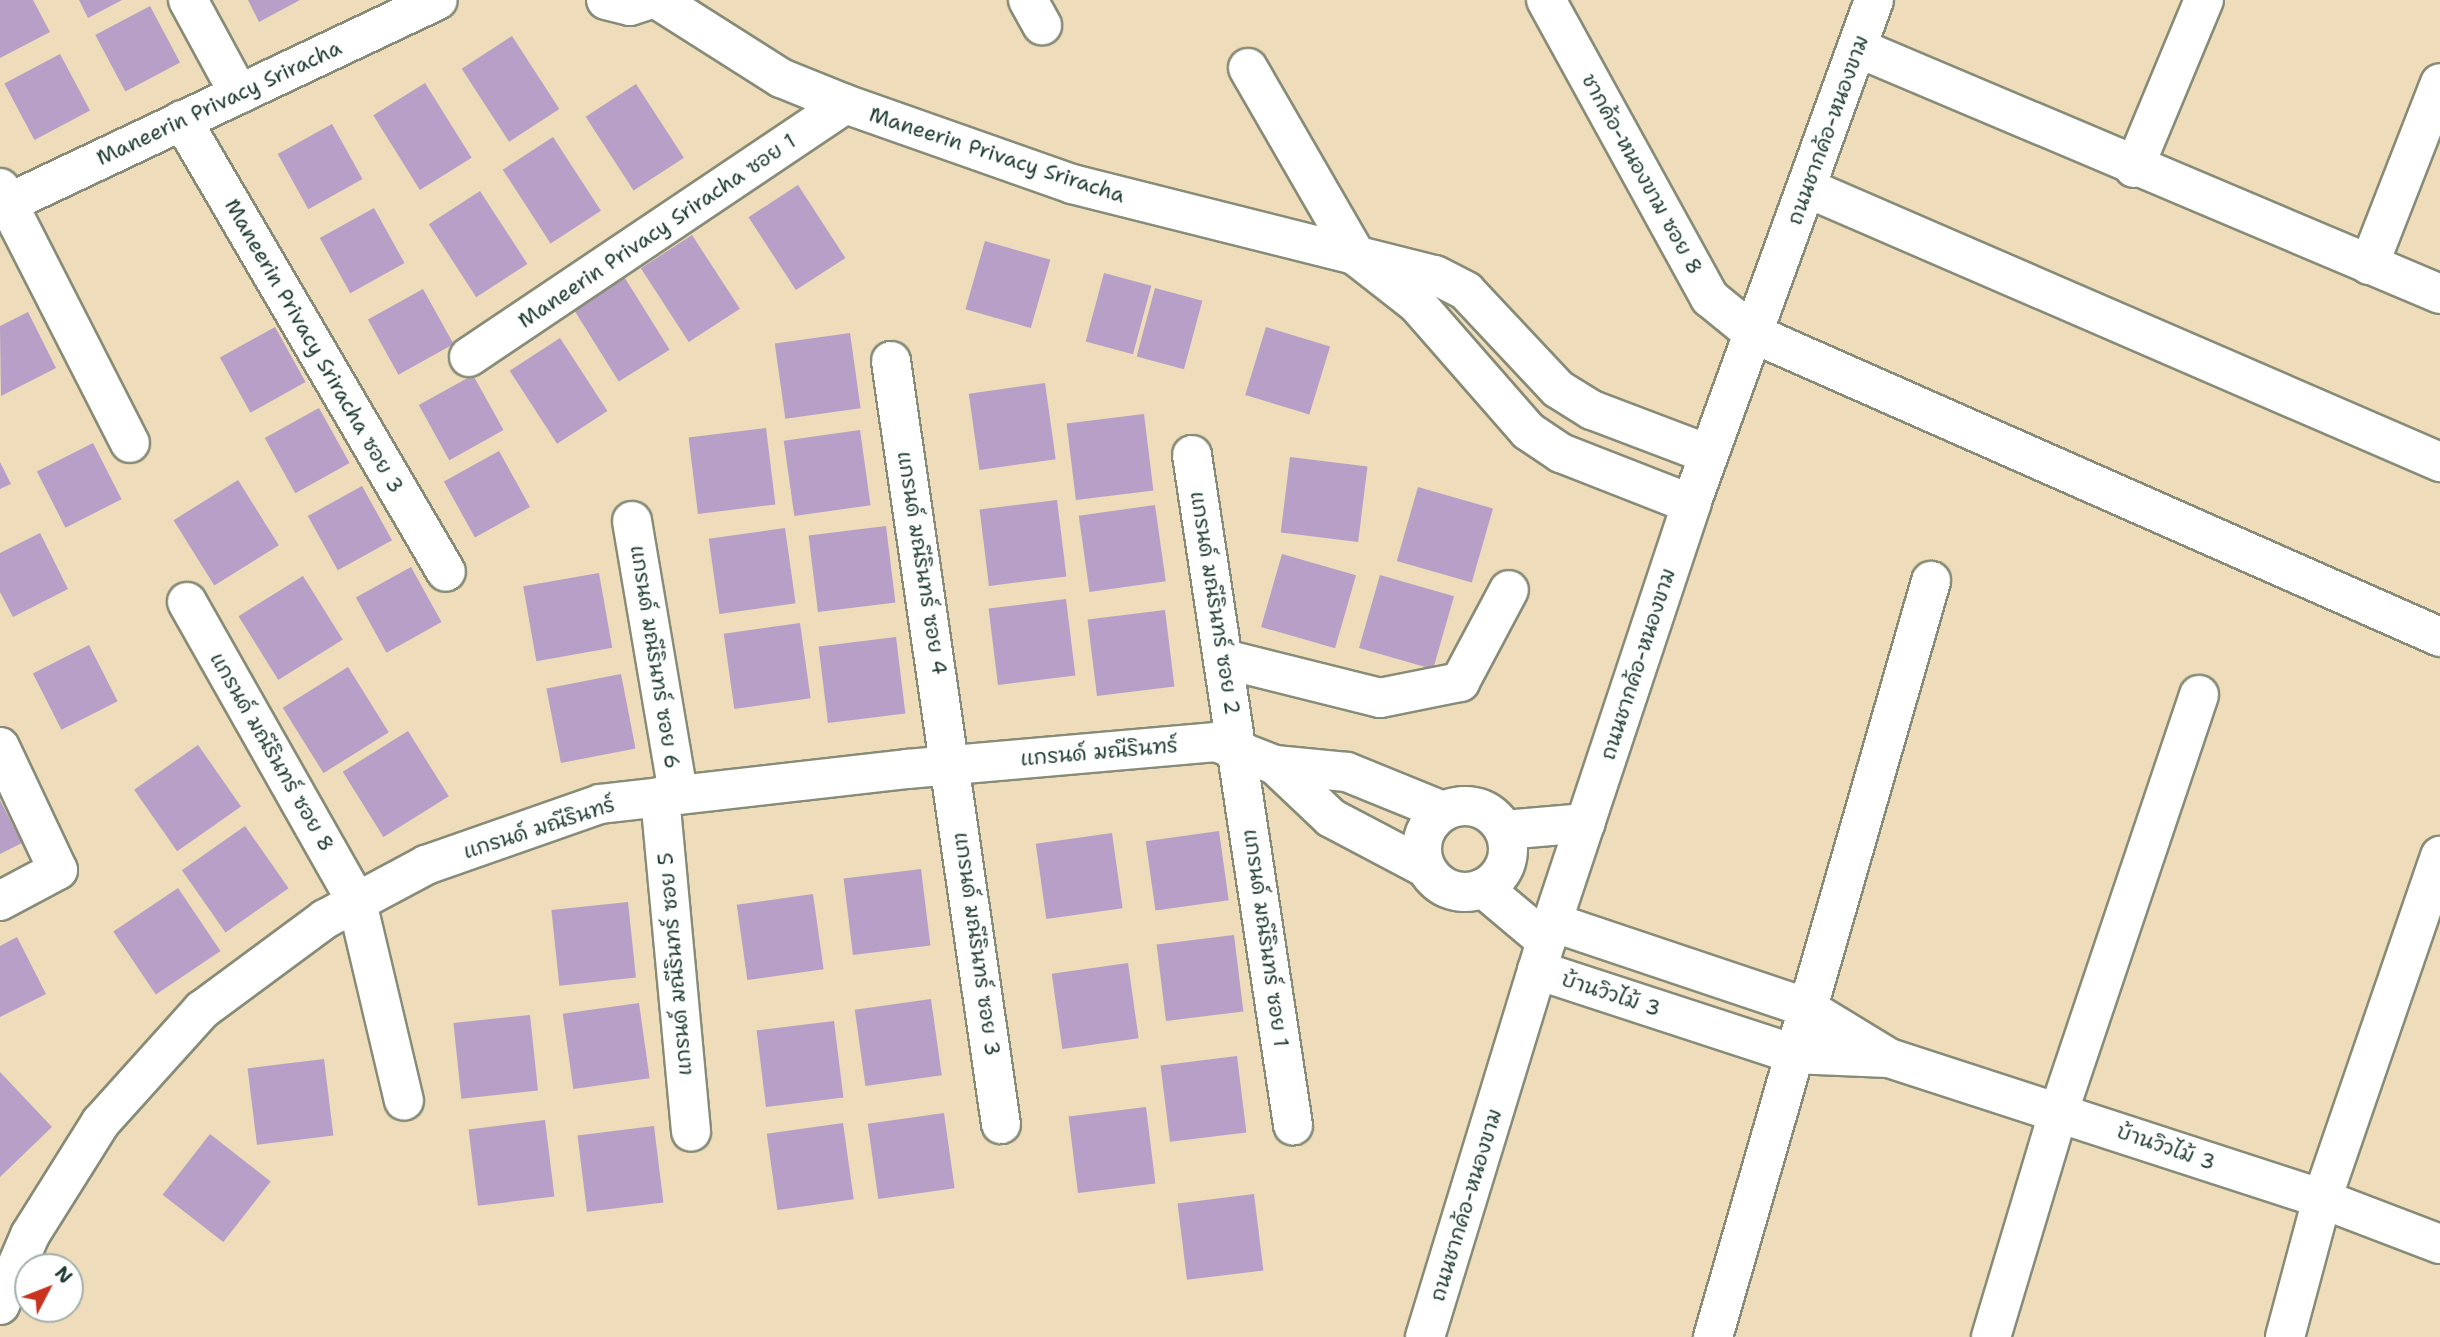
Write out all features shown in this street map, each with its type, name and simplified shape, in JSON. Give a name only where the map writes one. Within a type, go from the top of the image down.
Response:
[{"type":"street","points":[[188,0],[239,94]]},
{"type":"street","name":"Maneerin Privacy Sriracha","points":[[3,199],[239,94],[438,0]]},
{"type":"street","points":[[606,0],[630,6],[648,0]]},
{"type":"street","name":"Maneerin Privacy Sriracha","points":[[659,0],[781,78],[845,104],[1072,184],[1435,275],[1466,291],[1558,388],[1592,410],[1708,454]]},
{"type":"street","name":"ชากค้อ-หนองขาม ซอย 8","points":[[1546,0],[1710,298],[1754,334],[2440,637]]},
{"type":"street","name":"ถนนชากค้อ-หนองขาม","points":[[1425,1337],[1545,945],[1691,504],[1874,0]]},
{"type":"street","points":[[2134,168],[2204,0]]},
{"type":"street","points":[[1858,48],[2134,168],[2440,294]]},
{"type":"street","points":[[1248,68],[1357,257]]},
{"type":"street","points":[[2369,265],[2440,83]]},
{"type":"street","name":"Maneerin Privacy Sriracha ซอย 1","points":[[468,357],[845,104]]},
{"type":"street","name":"Maneerin Privacy Sriracha ซอย 3","points":[[182,120],[446,572]]},
{"type":"street","points":[[1807,188],[2440,462]]},
{"type":"street","points":[[3,199],[130,443]]},
{"type":"street","name":"Maneerin Privacy Sriracha","points":[[1357,257],[1417,304],[1528,431],[1561,453],[1691,504]]},
{"type":"street","name":"แกรนด์ มณีรินทร์ ซอย 4","points":[[891,361],[953,765]]},
{"type":"street","name":"แกรนด์ มณีรินทร์ ซอย 2","points":[[1192,455],[1238,751]]},
{"type":"street","name":"แกรนด์ มณีรินทร์ ซอย 6","points":[[632,521],[669,795]]},
{"type":"street","points":[[1713,1337],[1931,581]]},
{"type":"street","points":[[1224,659],[1380,698],[1460,682],[1509,590]]},
{"type":"street","name":"แกรนด์ มณีรินทร์ ซอย 8","points":[[187,602],[357,902],[404,1101]]},
{"type":"street","points":[[1991,1337],[2059,1111],[2199,695]]},
{"type":"street","name":"แกรนด์ มณีรินทร์","points":[[0,1305],[30,1235],[101,1122],[202,1010],[325,919],[426,865],[600,804],[953,765],[1216,742],[1275,765],[1347,772],[1443,811]]},
{"type":"street","points":[[0,747],[58,870],[0,901]]},
{"type":"street","name":"แกรนด์ มณีรินทร์ ซอย 1","points":[[1238,751],[1293,1125]]},
{"type":"street","name":"แกรนด์ มณีรินทร์ ซอย 3","points":[[953,765],[1002,1124]]},
{"type":"street","name":"แกรนด์ มณีรินทร์","points":[[1275,765],[1331,818],[1426,867]]},
{"type":"street","name":"แกรนด์ มณีรินทร์ ซอย 5","points":[[669,795],[691,1132]]},
{"type":"street","points":[[1468,805],[1489,813],[1504,830],[1508,852],[1500,873],[1483,888],[1462,892],[1440,885],[1426,867],[1421,845],[1428,824],[1443,811],[1468,805]]},
{"type":"street","points":[[1504,830],[1586,823]]},
{"type":"street","points":[[2285,1337],[2322,1199],[2430,920],[2440,856]]},
{"type":"street","points":[[1483,888],[1545,945]]},
{"type":"street","name":"บ้านวิวไม้ 3","points":[[1545,945],[1807,1008],[1889,1058],[2059,1111],[2322,1199],[2440,1244]]},
{"type":"street","name":"บ้านวิวไม้ 3","points":[[1545,945],[1794,1054],[1889,1058]]},
{"type":"building","points":[[0,0],[33,0],[50,32],[0,58]]},
{"type":"building","points":[[79,0],[122,0],[88,18]]},
{"type":"building","points":[[248,0],[300,0],[259,22]]},
{"type":"building","points":[[150,6],[180,63],[125,92],[95,35]]},
{"type":"building","points":[[512,36],[559,109],[509,142],[462,69]]},
{"type":"building","points":[[60,54],[90,111],[34,140],[4,84]]},
{"type":"building","points":[[425,83],[472,158],[420,190],[373,115]]},
{"type":"building","points":[[636,84],[684,158],[634,190],[586,117]]},
{"type":"building","points":[[332,124],[363,179],[308,209],[278,154]]},
{"type":"building","points":[[553,137],[601,211],[551,243],[503,170]]},
{"type":"building","points":[[798,185],[845,258],[796,290],[749,217]]},
{"type":"building","points":[[480,191],[527,264],[476,297],[429,224]]},
{"type":"building","points":[[374,208],[405,263],[350,293],[320,238]]},
{"type":"building","points":[[692,235],[740,309],[689,342],[641,268]]},
{"type":"building","points":[[985,241],[1050,260],[1031,328],[965,309]]},
{"type":"building","points":[[1104,273],[1151,286],[1133,354],[1086,342]]},
{"type":"building","points":[[623,275],[670,350],[619,381],[572,307]]},
{"type":"building","points":[[1155,288],[1202,301],[1184,369],[1137,357]]},
{"type":"building","points":[[423,289],[454,344],[398,375],[368,320]]},
{"type":"building","points":[[28,312],[56,368],[1,396],[0,326]]},
{"type":"building","points":[[275,327],[306,382],[250,413],[220,358]]},
{"type":"building","points":[[1266,327],[1330,347],[1309,414],[1245,395]]},
{"type":"building","points":[[850,333],[861,408],[785,419],[775,344]]},
{"type":"building","points":[[560,338],[607,411],[557,444],[510,371]]},
{"type":"building","points":[[473,375],[504,430],[449,460],[419,405]]},
{"type":"building","points":[[1045,383],[1056,459],[979,470],[969,394]]},
{"type":"building","points":[[319,408],[350,463],[295,493],[265,438]]},
{"type":"building","points":[[1144,414],[1153,490],[1076,500],[1067,424]]},
{"type":"building","points":[[766,428],[775,504],[698,514],[689,438]]},
{"type":"building","points":[[860,430],[871,505],[794,516],[784,441]]},
{"type":"building","points":[[93,443],[122,499],[65,528],[37,472]]},
{"type":"building","points":[[499,451],[530,507],[475,538],[444,482]]},
{"type":"building","points":[[1290,457],[1367,467],[1358,542],[1281,532]]},
{"type":"building","points":[[0,462],[11,484],[0,489]]},
{"type":"building","points":[[238,480],[279,545],[214,586],[174,520]]},
{"type":"building","points":[[362,486],[392,540],[338,570],[308,516]]},
{"type":"building","points":[[1418,487],[1493,508],[1472,583],[1397,561]]},
{"type":"building","points":[[1057,500],[1066,576],[989,586],[980,510]]},
{"type":"building","points":[[1155,505],[1166,581],[1089,592],[1079,516]]},
{"type":"building","points":[[886,526],[895,602],[818,612],[809,536]]},
{"type":"building","points":[[785,528],[796,603],[719,614],[709,539]]},
{"type":"building","points":[[40,533],[68,589],[13,617],[0,592],[0,553]]},
{"type":"building","points":[[1282,554],[1356,575],[1335,648],[1261,627]]},
{"type":"building","points":[[411,567],[442,622],[386,653],[356,598]]},
{"type":"building","points":[[599,573],[612,648],[536,661],[523,586]]},
{"type":"building","points":[[1380,575],[1454,596],[1433,669],[1359,648]]},
{"type":"building","points":[[303,576],[343,640],[278,680],[239,616]]},
{"type":"building","points":[[1066,599],[1075,675],[998,685],[989,609]]},
{"type":"building","points":[[1165,610],[1174,686],[1097,696],[1088,620]]},
{"type":"building","points":[[800,623],[811,698],[734,709],[724,634]]},
{"type":"building","points":[[896,637],[905,713],[828,723],[819,647]]},
{"type":"building","points":[[89,645],[118,701],[61,730],[33,674]]},
{"type":"building","points":[[348,667],[389,732],[324,773],[283,708]]},
{"type":"building","points":[[621,674],[636,749],[561,763],[546,689]]},
{"type":"building","points":[[408,731],[449,796],[384,837],[343,772]]},
{"type":"building","points":[[198,745],[241,806],[177,851],[134,790]]},
{"type":"building","points":[[0,800],[22,843],[0,854]]},
{"type":"building","points":[[245,826],[289,888],[226,932],[182,870]]},
{"type":"building","points":[[1219,831],[1229,900],[1155,911],[1146,841]]},
{"type":"building","points":[[1112,833],[1123,908],[1046,919],[1036,844]]},
{"type":"building","points":[[921,869],[930,945],[853,955],[844,879]]},
{"type":"building","points":[[178,888],[220,951],[156,995],[113,932]]},
{"type":"building","points":[[813,894],[824,969],[747,980],[737,905]]},
{"type":"building","points":[[628,902],[636,978],[559,986],[551,910]]},
{"type":"building","points":[[1234,935],[1243,1011],[1166,1021],[1157,945]]},
{"type":"building","points":[[17,937],[46,994],[0,1017],[0,946]]},
{"type":"building","points":[[1128,963],[1139,1038],[1062,1049],[1052,974]]},
{"type":"building","points":[[931,999],[942,1075],[865,1086],[855,1010]]},
{"type":"building","points":[[639,1003],[650,1078],[573,1089],[563,1014]]},
{"type":"building","points":[[530,1015],[538,1091],[461,1099],[453,1023]]},
{"type":"building","points":[[834,1021],[843,1097],[766,1107],[757,1031]]},
{"type":"building","points":[[1237,1056],[1246,1132],[1170,1142],[1161,1065]]},
{"type":"building","points":[[324,1059],[333,1135],[257,1145],[248,1068]]},
{"type":"building","points":[[0,1072],[52,1127],[0,1177]]},
{"type":"building","points":[[1146,1107],[1155,1183],[1078,1193],[1069,1117]]},
{"type":"building","points":[[944,1113],[955,1188],[878,1199],[868,1124]]},
{"type":"building","points":[[545,1120],[554,1196],[478,1206],[469,1129]]},
{"type":"building","points":[[843,1123],[854,1199],[777,1210],[767,1134]]},
{"type":"building","points":[[654,1126],[663,1202],[587,1212],[578,1135]]},
{"type":"building","points":[[210,1134],[271,1181],[223,1242],[163,1195]]},
{"type":"building","points":[[1254,1194],[1263,1270],[1187,1280],[1178,1203]]}]
